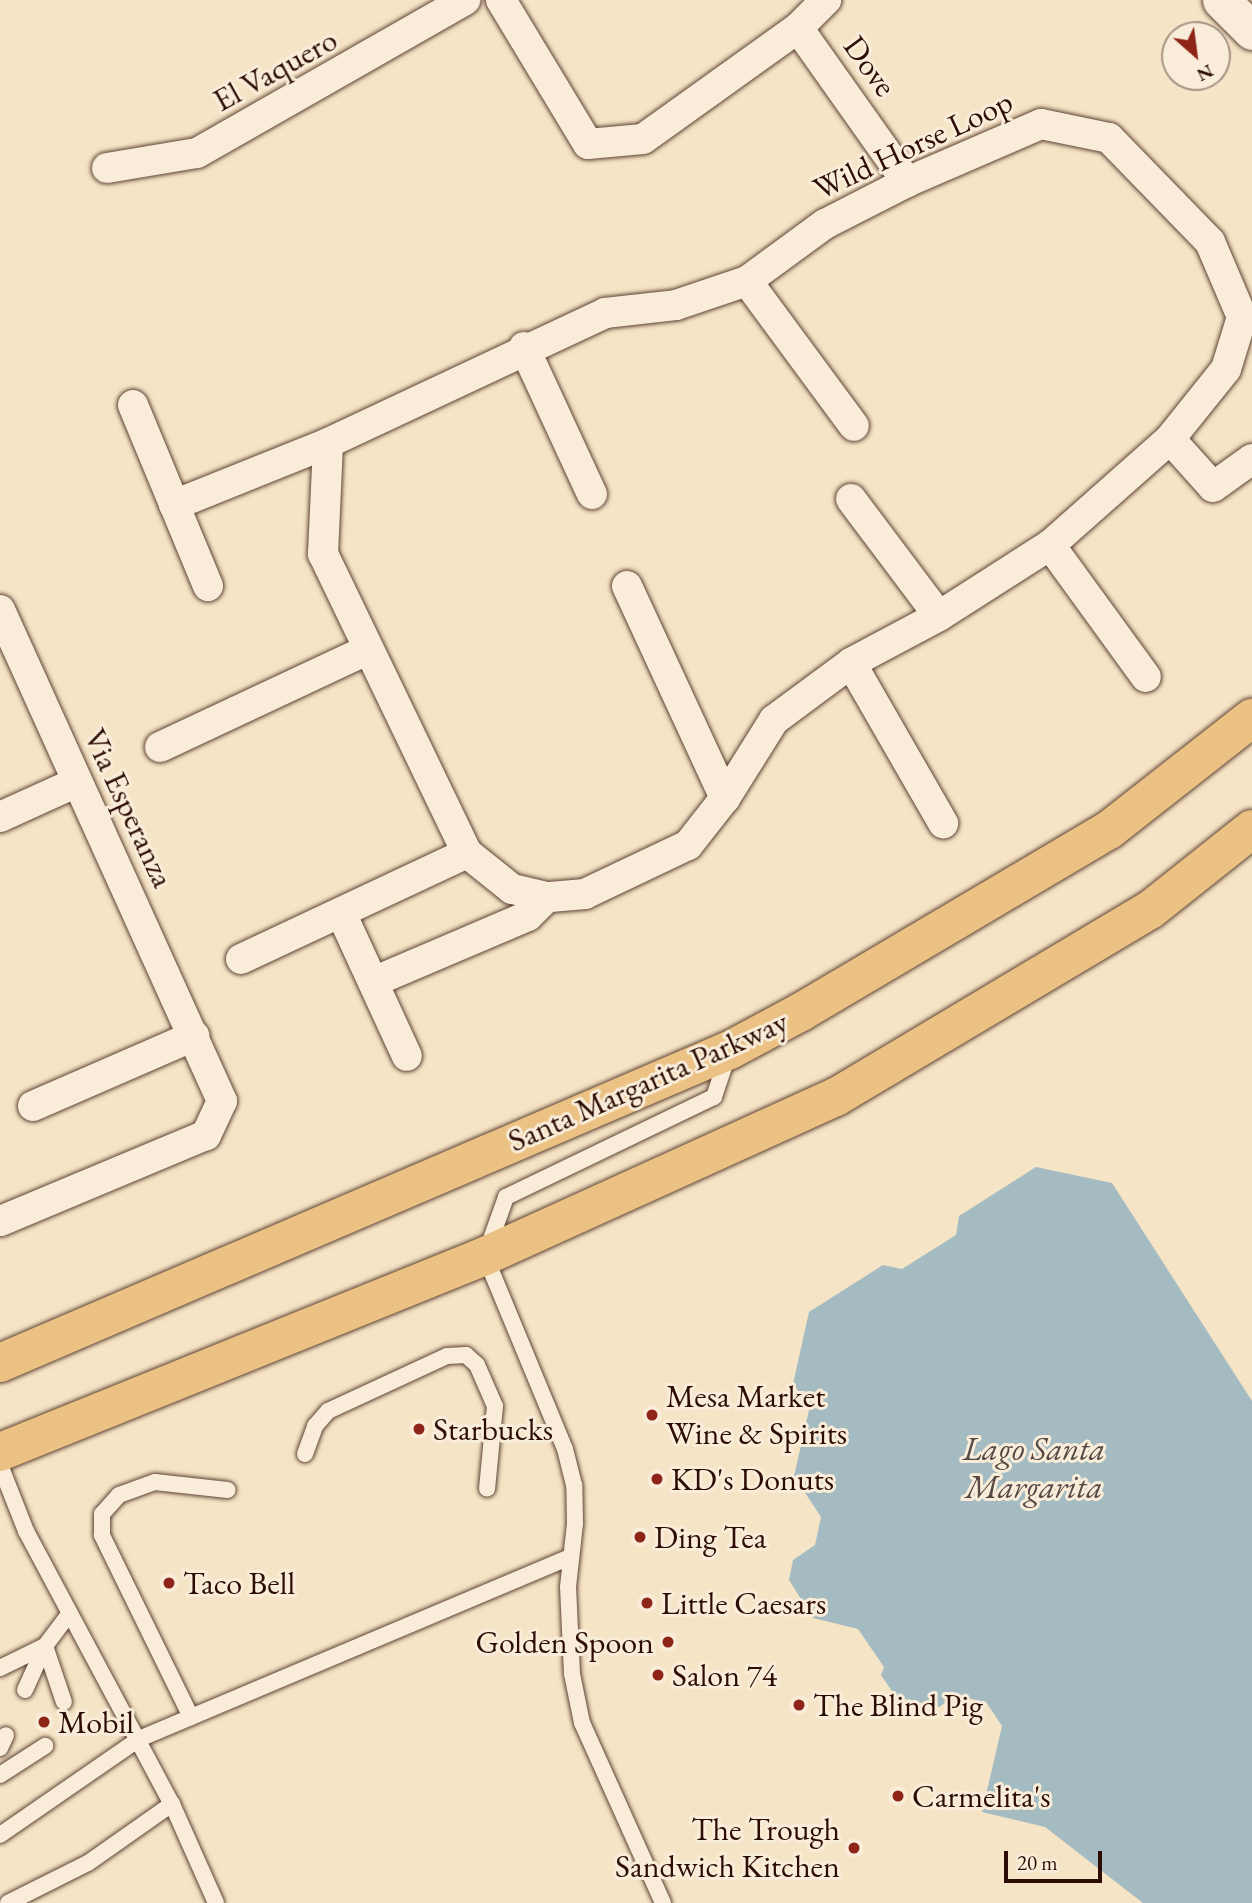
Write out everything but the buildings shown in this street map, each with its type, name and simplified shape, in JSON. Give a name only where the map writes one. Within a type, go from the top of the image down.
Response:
[{"type":"main road","name":"Santa Margarita Parkway","points":[[0,1363],[730,1050],[801,1012],[1109,830],[1252,718]]},
{"type":"main road","points":[[0,1452],[485,1256],[836,1097],[1150,910],[1252,829]]},
{"type":"street","name":"El Vaquero","points":[[107,169],[197,153],[465,0]]},
{"type":"street","points":[[501,0],[588,144],[643,139],[798,28],[826,0]]},
{"type":"street","points":[[1222,0],[1252,31]]},
{"type":"street","name":"Dove","points":[[798,28],[907,182]]},
{"type":"street","name":"Wild Horse Loop","points":[[174,505],[328,443],[524,347],[605,313],[676,305],[747,281],[825,224],[907,182],[1041,124],[1109,138],[1210,242],[1247,320],[1226,369],[1170,439],[1050,545],[939,617],[851,663],[774,720],[725,798],[688,845],[585,894],[547,897],[512,890],[467,853],[366,650],[323,554],[328,443]]},
{"type":"street","points":[[747,281],[854,426]]},
{"type":"street","points":[[524,347],[592,494]]},
{"type":"street","points":[[132,405],[208,586]]},
{"type":"street","points":[[1170,439],[1213,487],[1252,459]]},
{"type":"street","points":[[851,499],[939,617]]},
{"type":"street","points":[[1050,545],[1146,677]]},
{"type":"street","points":[[627,586],[725,798]]},
{"type":"street","name":"Via Esperanza","points":[[0,611],[222,1101],[206,1135],[0,1221]]},
{"type":"street","points":[[160,747],[366,650]]},
{"type":"street","points":[[851,663],[943,823]]},
{"type":"street","points":[[0,817],[77,782]]},
{"type":"street","points":[[241,959],[342,915],[467,853]]},
{"type":"street","points":[[373,982],[528,916],[547,897]]},
{"type":"street","points":[[342,915],[407,1056]]},
{"type":"street","points":[[33,1105],[194,1036]]},
{"type":"lane","points":[[663,1903],[582,1723],[572,1674],[570,1556],[574,1485],[565,1449],[485,1256],[506,1197],[714,1097],[730,1050]]},
{"type":"lane","points":[[305,1454],[314,1426],[328,1410],[447,1356],[466,1355],[477,1365],[495,1406],[487,1489]]},
{"type":"lane","points":[[0,1465],[26,1531],[172,1804],[216,1903]]},
{"type":"lane","points":[[191,1717],[102,1535],[102,1514],[119,1495],[142,1485],[228,1490]]},
{"type":"lane","points":[[1,1830],[139,1740],[570,1556]]},
{"type":"lane","points":[[25,1689],[45,1646],[70,1613]]},
{"type":"lane","points":[[0,1668],[45,1646]]},
{"type":"lane","points":[[45,1646],[64,1702]]},
{"type":"lane","points":[[0,1775],[45,1746]]},
{"type":"lane","points":[[8,1903],[88,1863],[172,1804]]},
{"type":"water","name":"Lago Santa Margarita","points":[[1036,1167],[1112,1183],[1252,1401],[1252,1903],[1143,1903],[1045,1827],[982,1812],[1002,1726],[986,1702],[956,1696],[939,1707],[896,1697],[881,1675],[884,1667],[858,1629],[813,1618],[789,1580],[793,1560],[815,1545],[821,1517],[794,1476],[810,1406],[793,1384],[809,1312],[883,1265],[902,1269],[956,1235],[959,1216]]},
{"type":"place","name":"Mesa Market Wine & Spirits","points":[[652,1415]]},
{"type":"place","name":"Starbucks","points":[[419,1429]]},
{"type":"place","name":"KD's Donuts","points":[[657,1479]]},
{"type":"place","name":"Ding Tea","points":[[640,1537]]},
{"type":"place","name":"Taco Bell","points":[[169,1583]]},
{"type":"place","name":"Little Caesars","points":[[647,1603]]},
{"type":"place","name":"Golden Spoon","points":[[668,1642]]},
{"type":"place","name":"Salon 74","points":[[658,1675]]},
{"type":"place","name":"The Blind Pig","points":[[799,1705]]},
{"type":"place","name":"Mobil","points":[[44,1722]]},
{"type":"place","name":"Carmelita's","points":[[898,1796]]},
{"type":"place","name":"The Trough Sandwich Kitchen","points":[[854,1848]]}]
